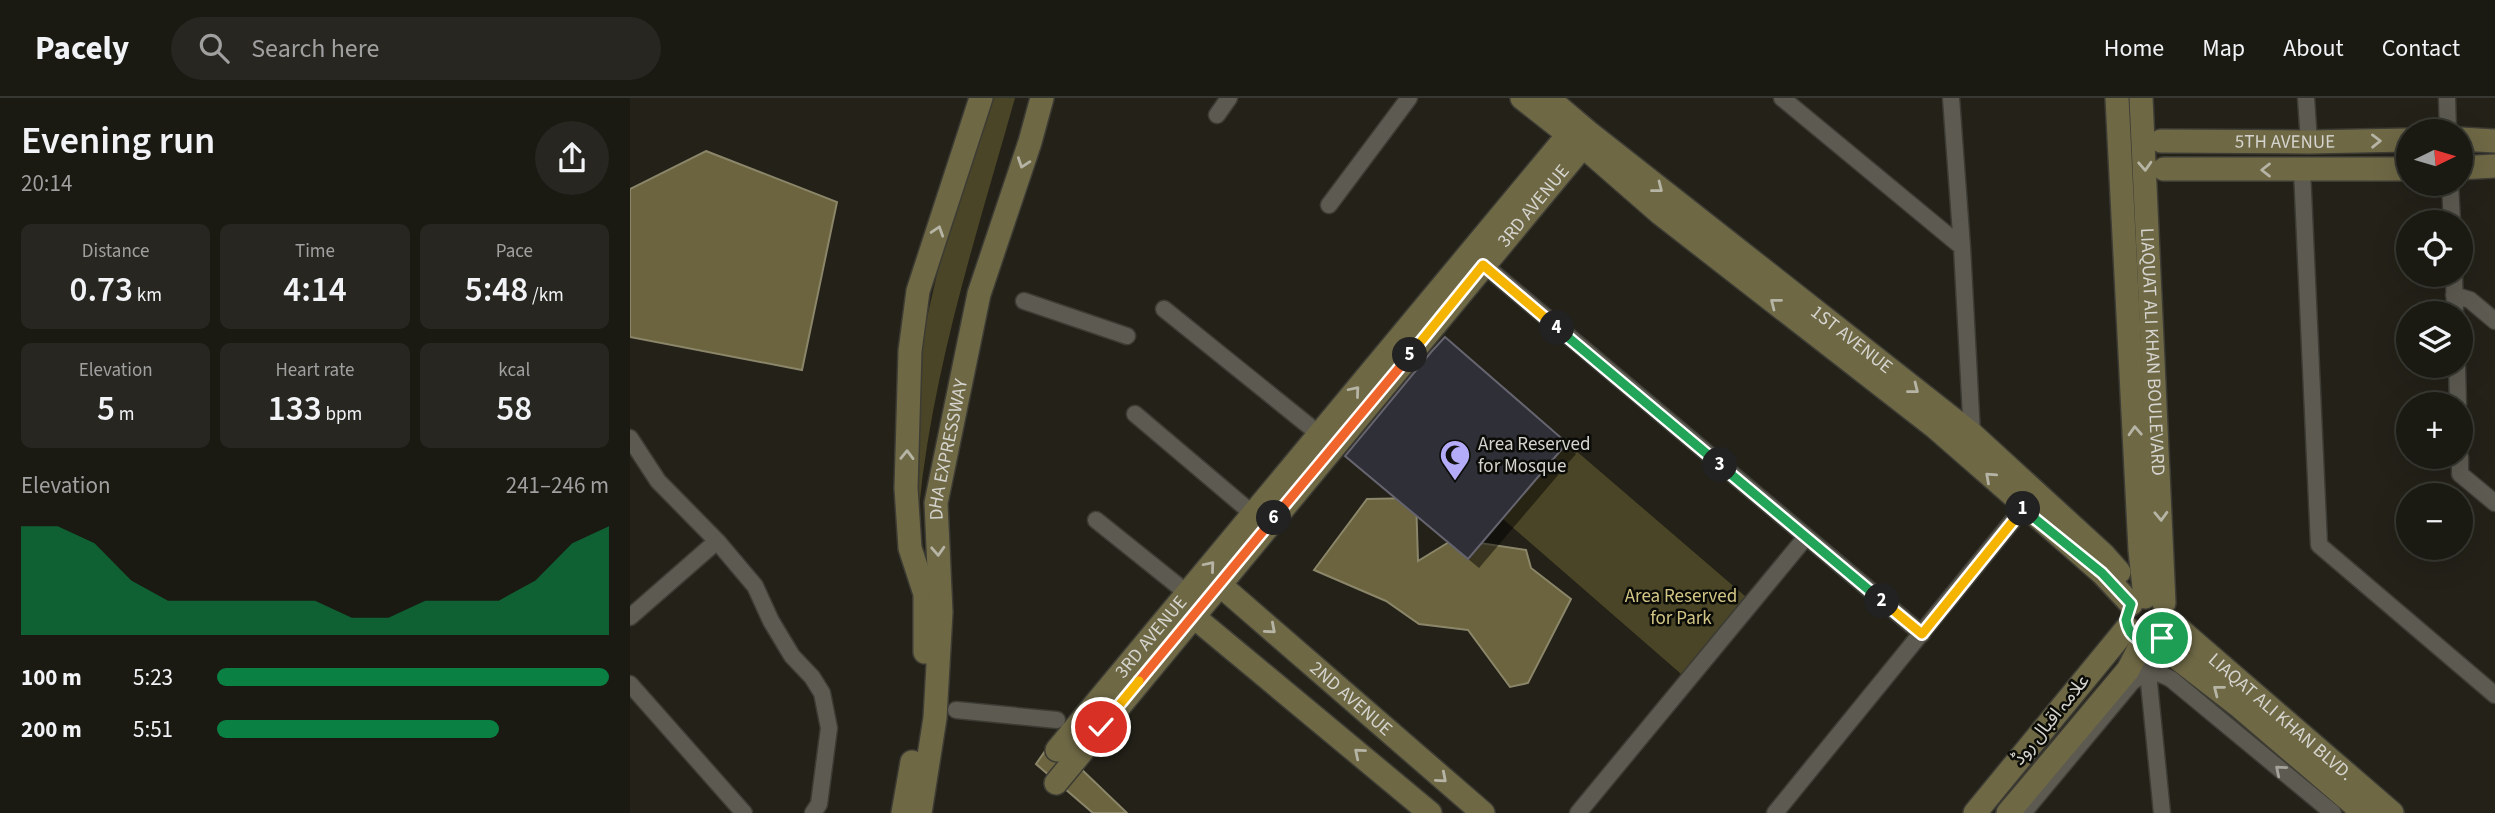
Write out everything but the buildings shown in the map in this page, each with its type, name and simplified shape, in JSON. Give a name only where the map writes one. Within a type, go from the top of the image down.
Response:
[{"type":"main road","name":"DHA EXPRESSWAY","points":[[903,813],[925,663],[925,594],[910,548],[906,488],[912,323],[918,291],[981,98]]},
{"type":"main road","name":"DHA EXPRESSWAY","points":[[920,813],[935,718],[941,612],[936,503],[979,294],[1042,98]]},
{"type":"main road","points":[[1522,98],[1661,214],[1936,428],[2102,573],[2150,605],[2166,633],[2143,638]]},
{"type":"main road","name":"1ST AVENUE","points":[[1548,98],[1972,434],[2104,555],[2150,605]]},
{"type":"main road","name":"LIAQUAT ALI KHAN BOULEVARD","points":[[2117,98],[2140,550],[2150,605]]},
{"type":"main road","name":"LIAQUAT ALI KHAN BOULEVARD","points":[[2141,98],[2150,605]]},
{"type":"main road","name":"3RD AVENUE","points":[[1056,750],[1190,605],[1219,584],[1483,265],[1575,140]]},
{"type":"main road","name":"3RD AVENUE","points":[[1056,783],[1190,605],[1253,514],[1319,434],[1575,140]]},
{"type":"main road","name":"5TH AVENUE","points":[[2161,141],[2396,140]]},
{"type":"main road","points":[[2473,140],[2495,141]]},
{"type":"main road","points":[[2473,167],[2495,166]]},
{"type":"main road","name":"5TH AVENUE","points":[[2164,169],[2396,169]]},
{"type":"main road","name":"2ND AVENUE","points":[[1219,584],[1483,813]]},
{"type":"main road","name":"2ND AVENUE","points":[[1190,605],[1430,813]]},
{"type":"main road","points":[[2143,638],[2127,611],[2150,605]]},
{"type":"main road","name":"LIAQAT ALI KHAN BLVD.","points":[[2150,605],[2392,813]]},
{"type":"main road","points":[[2008,813],[2127,670],[2143,638]]},
{"type":"main road","name":"LIAQAT ALI KHAN BLVD.","points":[[2143,638],[2240,707],[2364,813]]},
{"type":"main road","name":"علامہ اقبال روڈ","points":[[1975,813],[2143,638]]},
{"type":"street","points":[[1217,115],[1230,98]]},
{"type":"street","points":[[1329,205],[1409,98]]},
{"type":"street","points":[[1782,98],[1962,247]]},
{"type":"street","points":[[1951,98],[1972,434]]},
{"type":"street","points":[[2306,98],[2309,142]]},
{"type":"street","points":[[2447,98],[2448,119]]},
{"type":"street","points":[[2302,170],[2319,545],[2495,695]]},
{"type":"street","points":[[1483,265],[1922,634]]},
{"type":"street","points":[[2454,287],[2454,301]]},
{"type":"street","points":[[2454,295],[2470,300],[2495,321]]},
{"type":"street","points":[[1024,301],[1127,336]]},
{"type":"street","points":[[1164,309],[1319,434]]},
{"type":"street","points":[[1135,414],[1253,514]]},
{"type":"street","points":[[630,438],[658,481],[717,541],[755,586],[771,621],[792,656],[812,677],[822,693],[829,728],[819,804],[813,813]]},
{"type":"street","points":[[2460,469],[2460,474],[2495,503]]},
{"type":"street","points":[[1775,813],[2024,507]]},
{"type":"street","points":[[1096,520],[1190,605]]},
{"type":"street","points":[[1578,813],[1806,537]]},
{"type":"street","points":[[630,617],[717,541]]},
{"type":"street","points":[[2143,638],[2162,813]]},
{"type":"street","points":[[2023,813],[2132,682],[2154,672],[2171,679],[2333,813]]},
{"type":"street","points":[[630,684],[744,813]]},
{"type":"street","points":[[956,710],[1058,720]]},
{"type":"green space","points":[[989,98],[1015,98],[946,352],[926,455],[919,508],[917,485],[921,344],[937,274]]},
{"type":"green space","name":"Area Reserved for Park","points":[[1567,443],[1752,602],[1688,680],[1503,519]]},
{"type":"shaded area","points":[[706,151],[837,202],[802,370],[630,337],[630,189]]},
{"type":"shaded area","points":[[1416,498],[1418,561],[1454,539],[1526,550],[1531,568],[1571,599],[1528,683],[1510,687],[1468,630],[1419,624],[1386,601],[1314,570],[1367,499]]},
{"type":"shaded area","points":[[1052,741],[1127,813],[1093,813],[1036,764]]},
{"type":"place","name":"Area Reserved for Mosque","points":[[1455,482]]},
{"type":"route","points":[[1101,727],[1483,265],[1922,634],[2024,507],[2102,573],[2131,604],[2127,611],[2127,628],[2136,639],[2148,642],[2162,638]]}]
